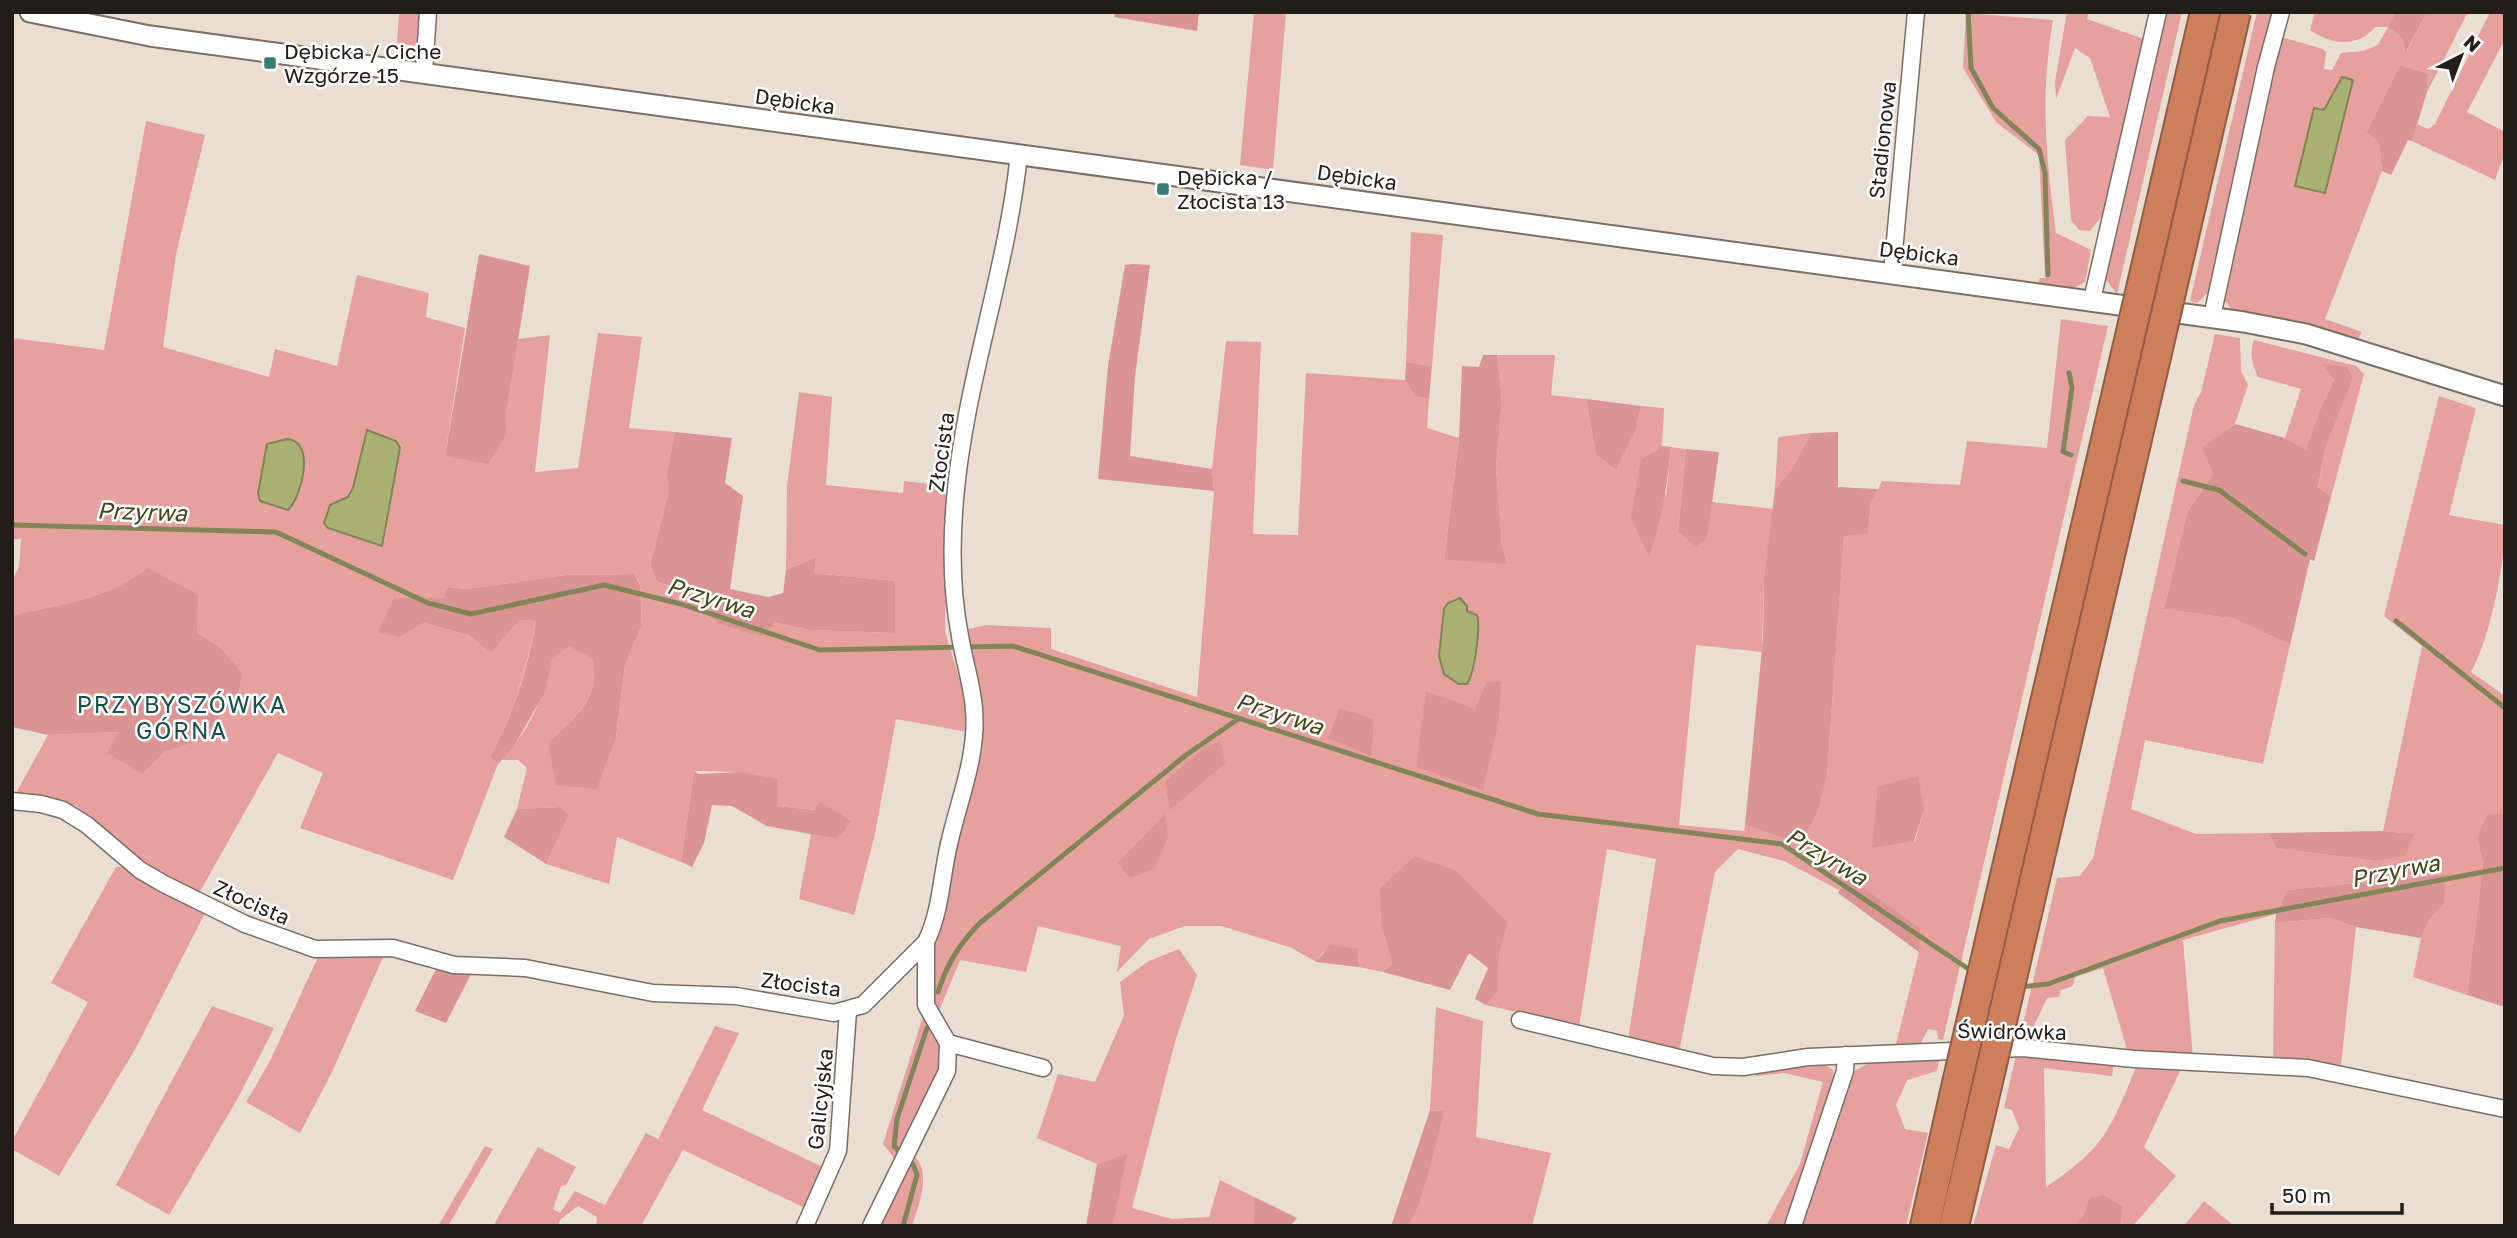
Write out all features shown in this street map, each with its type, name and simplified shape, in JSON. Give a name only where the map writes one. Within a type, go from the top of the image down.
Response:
[{"type":"highway","points":[[1925,1226],[2205,12]]},
{"type":"highway","points":[[1954,1226],[2236,12]]},
{"type":"street","name":"Dębicka","points":[[30,12],[424,73],[2212,317],[2306,334],[2505,396]]},
{"type":"street","points":[[424,73],[428,12]]},
{"type":"street","name":"Stadionowa","points":[[1892,273],[1916,12]]},
{"type":"street","points":[[2092,300],[2158,12]]},
{"type":"street","points":[[2212,317],[2254,117],[2281,12]]},
{"type":"street","name":"Złocista","points":[[12,801],[41,804],[74,816],[149,875],[245,924],[304,947],[326,950],[393,948],[454,965],[526,968],[653,993],[736,996],[834,1013],[848,1011],[877,993],[926,942],[939,908],[949,843],[966,785],[974,735],[974,710],[952,579],[955,495],[972,385],[1002,268],[1019,154]]},
{"type":"street","points":[[872,1226],[947,1070],[948,1043],[926,1005],[926,942]]},
{"type":"street","name":"Galicyjska","points":[[804,1226],[838,1151],[848,1011]]},
{"type":"street","name":"Świdrówka","points":[[1520,1020],[1713,1066],[1743,1067],[1808,1057],[2023,1048],[2134,1059],[2308,1068],[2505,1109]]},
{"type":"street","points":[[948,1043],[1043,1068]]},
{"type":"street","points":[[1793,1226],[1845,1071],[1846,1055]]},
{"type":"shaded area","points":[[399,12],[425,12],[420,47],[397,43]]},
{"type":"shaded area","points":[[1115,12],[1199,12],[1197,31],[1114,17]]},
{"type":"shaded area","points":[[1254,12],[1286,12],[1273,170],[1240,165]]},
{"type":"shaded area","points":[[2067,12],[2089,12],[2087,19],[2144,39],[2104,214],[2090,231],[2079,230],[2071,220],[2065,140],[2088,116],[2110,117],[2090,58],[2075,48],[2056,99],[2055,82]]},
{"type":"shaded area","points":[[2164,12],[2182,12],[2117,294],[2104,277]]},
{"type":"shaded area","points":[[2257,12],[2274,12],[2208,293],[2197,303],[2190,301]]},
{"type":"shaded area","points":[[2315,12],[2395,12],[2388,27],[2375,27],[2361,38],[2344,42],[2327,39],[2310,30]]},
{"type":"shaded area","points":[[2395,12],[2427,12],[2406,52],[2403,39],[2388,27]]},
{"type":"shaded area","points":[[2427,12],[2468,12],[2427,92],[2427,73],[2400,65],[2366,133],[2379,142],[2382,171],[2325,319],[2362,332],[2358,339],[2231,309],[2225,301],[2237,246],[2233,238],[2280,42],[2284,38],[2323,49],[2326,52],[2324,69],[2332,70],[2341,53],[2363,51],[2378,45],[2388,27],[2403,39],[2407,51]]},
{"type":"shaded area","points":[[2490,12],[2505,12],[2505,39],[2467,112],[2505,132],[2505,153],[2495,180],[2412,141],[2417,124],[2428,129],[2435,124]]},
{"type":"shaded area","points":[[1966,13],[2053,20],[2047,75],[2046,127],[2056,233],[2091,250],[2085,282],[2074,288],[2038,283],[2040,278],[2045,278],[2039,155],[1996,122],[1963,68]]},
{"type":"shaded area","points":[[2400,65],[2427,73],[2427,92],[2412,141],[2408,140],[2391,175],[2382,171],[2379,142],[2366,133]]},
{"type":"shaded area","points":[[2342,77],[2353,80],[2325,193],[2295,186],[2314,108],[2324,110]]},
{"type":"shaded area","points":[[146,121],[205,135],[176,254],[163,347],[269,377],[275,349],[337,366],[357,275],[429,293],[426,317],[465,328],[445,456],[507,433],[506,415],[518,339],[550,335],[535,472],[578,468],[598,333],[642,337],[629,428],[675,432],[667,472],[668,494],[650,565],[657,582],[774,623],[810,630],[895,633],[895,581],[814,573],[816,557],[786,570],[787,486],[799,392],[832,397],[826,485],[903,493],[904,481],[948,486],[945,632],[967,703],[967,732],[896,719],[875,834],[854,915],[799,899],[811,834],[837,839],[851,820],[818,802],[816,810],[778,806],[740,772],[694,771],[681,862],[617,837],[609,884],[546,864],[569,815],[560,807],[517,809],[527,768],[518,760],[501,760],[520,738],[534,713],[545,686],[551,658],[569,645],[593,658],[593,684],[584,706],[548,744],[597,788],[616,738],[625,665],[642,625],[640,583],[634,574],[566,575],[467,589],[448,587],[443,598],[394,598],[400,637],[424,623],[468,635],[491,653],[520,620],[536,621],[518,691],[506,725],[490,757],[498,764],[453,880],[300,828],[323,773],[278,753],[198,895],[138,858],[76,806],[16,793],[48,735],[119,732],[143,774],[165,752],[198,741],[220,648],[197,632],[147,568],[99,594],[12,615],[12,580],[19,567],[21,539],[12,539],[12,338],[104,350]]},
{"type":"shaded area","points":[[1411,232],[1443,235],[1432,366],[1406,362]]},
{"type":"shaded area","points":[[479,254],[530,266],[506,415],[507,433],[488,464],[445,456]]},
{"type":"shaded area","points":[[1125,265],[1150,265],[1135,376],[1130,456],[1212,469],[1214,491],[1098,479],[1108,366]]},
{"type":"shaded area","points":[[2061,319],[2108,326],[1943,1040],[1938,1039],[1937,1031],[1928,1029],[1921,1043],[1896,1044],[1919,952],[1919,928],[1847,876],[1839,890],[1784,861],[1738,849],[1715,872],[1679,1052],[1628,1040],[1656,859],[1607,849],[1579,1027],[1486,1005],[1498,991],[1499,955],[1506,922],[1414,856],[1379,889],[1381,924],[1392,963],[1383,972],[1358,967],[1359,950],[1323,952],[1316,962],[1292,948],[1221,926],[1185,926],[1149,939],[1117,972],[1121,946],[1038,926],[1026,972],[960,960],[939,1011],[930,989],[934,944],[949,864],[973,778],[965,630],[986,625],[1051,628],[1051,649],[1197,697],[1214,491],[1212,469],[1226,341],[1261,342],[1253,534],[1298,535],[1306,373],[1405,380],[1414,396],[1429,399],[1427,428],[1459,438],[1444,560],[1508,563],[1502,545],[1496,467],[1502,400],[1497,355],[1555,355],[1551,395],[1586,399],[1596,455],[1616,470],[1636,430],[1641,406],[1664,408],[1662,446],[1641,459],[1666,496],[1671,447],[1686,449],[1678,532],[1707,539],[1711,502],[1774,509],[1764,578],[1762,652],[1696,645],[1679,825],[1744,831],[1745,825],[1799,844],[1827,777],[1844,535],[1868,532],[1871,503],[1882,481],[1960,485],[1967,441],[2047,448]],"holes":[[[1924,810],[1915,841],[1878,844]]]},
{"type":"shaded area","points":[[2215,334],[2240,338],[2241,371],[2248,385],[2235,424],[2203,448],[2213,474],[2187,512],[2164,609],[2235,619],[2290,645],[2263,764],[2145,740],[2131,809],[2196,834],[2268,833],[2276,848],[2375,861],[2405,855],[2413,834],[2383,831],[2422,646],[2384,616],[2439,396],[2476,408],[2449,515],[2505,525],[2495,600],[2478,658],[2471,672],[2505,696],[2505,814],[2487,814],[2477,837],[2483,865],[2467,995],[2413,977],[2421,938],[2430,919],[2444,903],[2444,874],[2287,890],[2276,914],[2183,940],[2193,1058],[2128,1053],[2103,968],[2075,977],[2073,986],[2061,990],[2059,997],[2047,998],[2032,1030],[2021,1033],[2057,878],[2080,876],[2093,858],[2194,405],[2201,392]]},
{"type":"shaded area","points":[[2254,340],[2356,366],[2364,374],[2331,497],[2318,489],[2325,449],[2353,377],[2334,379],[2306,451],[2285,438],[2301,389],[2258,377],[2252,359]]},
{"type":"shaded area","points":[[1483,355],[1497,355],[1502,400],[1496,467],[1502,545],[1508,564],[1444,560],[1459,438],[1462,366],[1479,367]]},
{"type":"shaded area","points":[[1406,362],[1432,366],[1429,399],[1414,396],[1405,380]]},
{"type":"shaded area","points":[[2323,364],[2347,367],[2353,378],[2325,449],[2318,488],[2331,497],[2314,561],[2310,559],[2290,645],[2235,619],[2164,609],[2187,512],[2213,474],[2202,448],[2235,424],[2285,438],[2306,450],[2334,379]]},
{"type":"shaded area","points":[[1586,399],[1641,406],[1636,430],[1616,470],[1596,455]]},
{"type":"shaded area","points":[[367,430],[396,441],[400,448],[382,546],[328,528],[324,523],[330,505],[348,497],[353,488]]},
{"type":"shaded area","points":[[675,432],[732,438],[725,483],[743,496],[730,589],[768,597],[783,593],[786,570],[816,557],[814,573],[895,581],[895,633],[810,630],[775,623],[761,636],[717,623],[706,597],[657,582],[650,565],[668,494],[667,472]]},
{"type":"shaded area","points":[[1838,432],[1838,487],[1878,489],[1871,503],[1868,533],[1844,536],[1827,777],[1817,813],[1799,844],[1745,825],[1763,638],[1764,578],[1775,489],[1792,469],[1811,433]]},
{"type":"shaded area","points":[[1811,433],[1792,469],[1775,489],[1778,437]]},
{"type":"shaded area","points":[[287,439],[296,442],[304,459],[298,493],[288,510],[260,501],[258,493],[267,444]]},
{"type":"shaded area","points":[[1662,446],[1671,447],[1661,516],[1649,556],[1631,518],[1641,459]]},
{"type":"shaded area","points":[[1686,449],[1719,452],[1707,539],[1696,546],[1678,532]]},
{"type":"shaded area","points":[[147,568],[198,594],[197,632],[220,648],[242,673],[238,696],[198,741],[165,752],[143,774],[107,753],[118,732],[48,735],[12,727],[12,615],[99,594]]},
{"type":"shaded area","points":[[634,574],[640,584],[642,625],[625,665],[616,738],[597,789],[556,785],[548,743],[568,725],[590,695],[594,672],[592,658],[569,646],[552,658],[546,690],[513,748],[498,764],[490,757],[519,691],[536,621],[520,620],[491,653],[468,635],[424,623],[400,637],[378,632],[394,598],[443,598],[448,587],[467,589],[566,575]]},
{"type":"shaded area","points":[[1460,598],[1467,606],[1467,611],[1477,615],[1478,621],[1474,661],[1467,684],[1459,684],[1444,674],[1439,656],[1444,609],[1448,603]]},
{"type":"shaded area","points":[[1501,681],[1499,720],[1483,790],[1416,767],[1426,691],[1475,709],[1486,683]]},
{"type":"shaded area","points":[[1340,708],[1374,719],[1371,756],[1328,738]]},
{"type":"shaded area","points":[[1221,741],[1225,763],[1170,810],[1165,782],[1206,746]]},
{"type":"shaded area","points":[[694,771],[699,774],[740,772],[778,779],[778,806],[815,810],[819,801],[852,821],[837,839],[767,826],[732,806],[712,805],[704,843],[692,867],[681,862]]},
{"type":"shaded area","points":[[1918,776],[1924,810],[1914,841],[1872,848],[1878,786]]},
{"type":"shaded area","points":[[560,807],[569,815],[546,864],[504,837],[517,809]]},
{"type":"shaded area","points":[[1165,814],[1168,836],[1155,868],[1130,878],[1118,863]]},
{"type":"shaded area","points":[[2487,814],[2505,814],[2505,1007],[2467,995],[2483,865],[2477,837]]},
{"type":"shaded area","points":[[2383,831],[2414,834],[2405,856],[2375,861],[2276,848],[2268,833]]},
{"type":"shaded area","points":[[1414,856],[1455,870],[1507,922],[1499,955],[1498,991],[1486,1005],[1475,999],[1488,968],[1469,953],[1450,990],[1383,972],[1392,963],[1381,924],[1379,889]]},
{"type":"shaded area","points":[[116,867],[124,867],[206,911],[137,1046],[59,1176],[12,1149],[12,1141],[88,1002],[51,983]]},
{"type":"shaded area","points":[[2445,874],[2444,903],[2430,919],[2421,938],[2356,927],[2330,918],[2275,923],[2276,914],[2287,890]]},
{"type":"shaded area","points":[[1847,876],[1920,928],[1919,952],[1838,893]]},
{"type":"shaded area","points":[[2330,918],[2356,927],[2341,1065],[2309,1060],[2273,1060],[2275,923]]},
{"type":"shaded area","points":[[1330,945],[1359,949],[1358,967],[1316,962]]},
{"type":"shaded area","points":[[1179,949],[1197,975],[1175,1042],[1132,1208],[1172,1219],[1209,1217],[1220,1180],[1254,1197],[1253,1226],[1113,1226],[1126,1155],[1097,1164],[1037,1138],[1058,1074],[1095,1082],[1124,1016],[1120,982],[1149,961]]},
{"type":"shaded area","points":[[368,951],[384,955],[331,1074],[300,1133],[246,1102],[269,1063],[318,957]]},
{"type":"shaded area","points":[[436,969],[471,974],[446,1023],[415,1011]]},
{"type":"shaded area","points":[[212,1006],[274,1028],[238,1098],[169,1215],[116,1185]]},
{"type":"shaded area","points":[[1436,1007],[1483,1021],[1476,1137],[1551,1153],[1532,1226],[1403,1226],[1412,1220],[1444,1111],[1430,1110]]},
{"type":"shaded area","points":[[923,1016],[940,1045],[942,1067],[925,1110],[897,1162],[883,1144]]},
{"type":"shaded area","points":[[715,1026],[739,1033],[702,1110],[827,1169],[805,1208],[683,1150],[641,1226],[596,1226],[597,1217],[578,1206],[561,1219],[557,1226],[493,1226],[538,1147],[576,1167],[566,1185],[561,1186],[553,1209],[560,1213],[575,1191],[605,1205],[646,1133],[658,1139]]},
{"type":"shaded area","points":[[2016,1055],[2114,1062],[2112,1076],[2044,1068],[2046,1187],[2081,1161],[2103,1136],[2136,1067],[2180,1071],[2144,1147],[2176,1176],[2133,1226],[2121,1226],[2123,1207],[2089,1198],[2084,1214],[2073,1226],[1973,1226],[1996,1145],[2009,1149],[2019,1128],[2012,1110],[2004,1108]]},
{"type":"shaded area","points":[[1940,1057],[1937,1071],[1907,1080],[1896,1105],[1905,1129],[1928,1133],[1906,1226],[1799,1226],[1854,1071],[1880,1058]]},
{"type":"shaded area","points":[[1803,1063],[1826,1065],[1833,1070],[1834,1082],[1786,1226],[1766,1226],[1800,1164],[1823,1082],[1784,1073],[1755,1076],[1761,1069]]},
{"type":"shaded area","points":[[1430,1110],[1444,1111],[1420,1202],[1409,1223],[1391,1226]]},
{"type":"shaded area","points":[[485,1146],[493,1149],[448,1226],[438,1226]]},
{"type":"shaded area","points":[[1127,1154],[1113,1226],[1086,1226],[1097,1164]]},
{"type":"shaded area","points":[[914,1156],[922,1171],[923,1180],[912,1226],[880,1226]]},
{"type":"shaded area","points":[[2103,1195],[2123,1207],[2121,1226],[2073,1226],[2084,1214],[2089,1198]]},
{"type":"shaded area","points":[[1254,1197],[1297,1218],[1290,1226],[1253,1226]]},
{"type":"shaded area","points":[[2204,1201],[2234,1226],[2184,1226]]},
{"type":"waterway","points":[[1968,12],[1971,68],[1993,108],[2039,149],[2045,173],[2048,275]]},
{"type":"waterway","points":[[2069,373],[2072,388],[2063,452],[2071,455]]},
{"type":"waterway","points":[[2183,481],[2219,490],[2305,554]]},
{"type":"waterway","name":"Przyrwa","points":[[12,525],[276,532],[428,603],[471,614],[604,585],[681,604],[820,650],[1013,646],[1538,814],[1782,844],[1973,972]]},
{"type":"waterway","points":[[2396,621],[2505,708]]},
{"type":"waterway","points":[[938,992],[954,955],[980,923],[1186,755],[1238,719]]},
{"type":"waterway","name":"Przyrwa","points":[[2020,987],[2048,984],[2220,921],[2505,868]]},
{"type":"waterway","points":[[902,1154],[894,1146],[897,1119],[927,1028]]},
{"type":"waterway","points":[[903,1226],[917,1175],[913,1164]]},
{"type":"place","name":"Dębicka / Ciche Wzgórze 15","points":[[270,63]]},
{"type":"place","name":"Dębicka / Złocista 13","points":[[1163,189]]},
{"type":"district","name":"PRZYBYSZÓWKA GÓRNA","points":[[182,717]]}]
